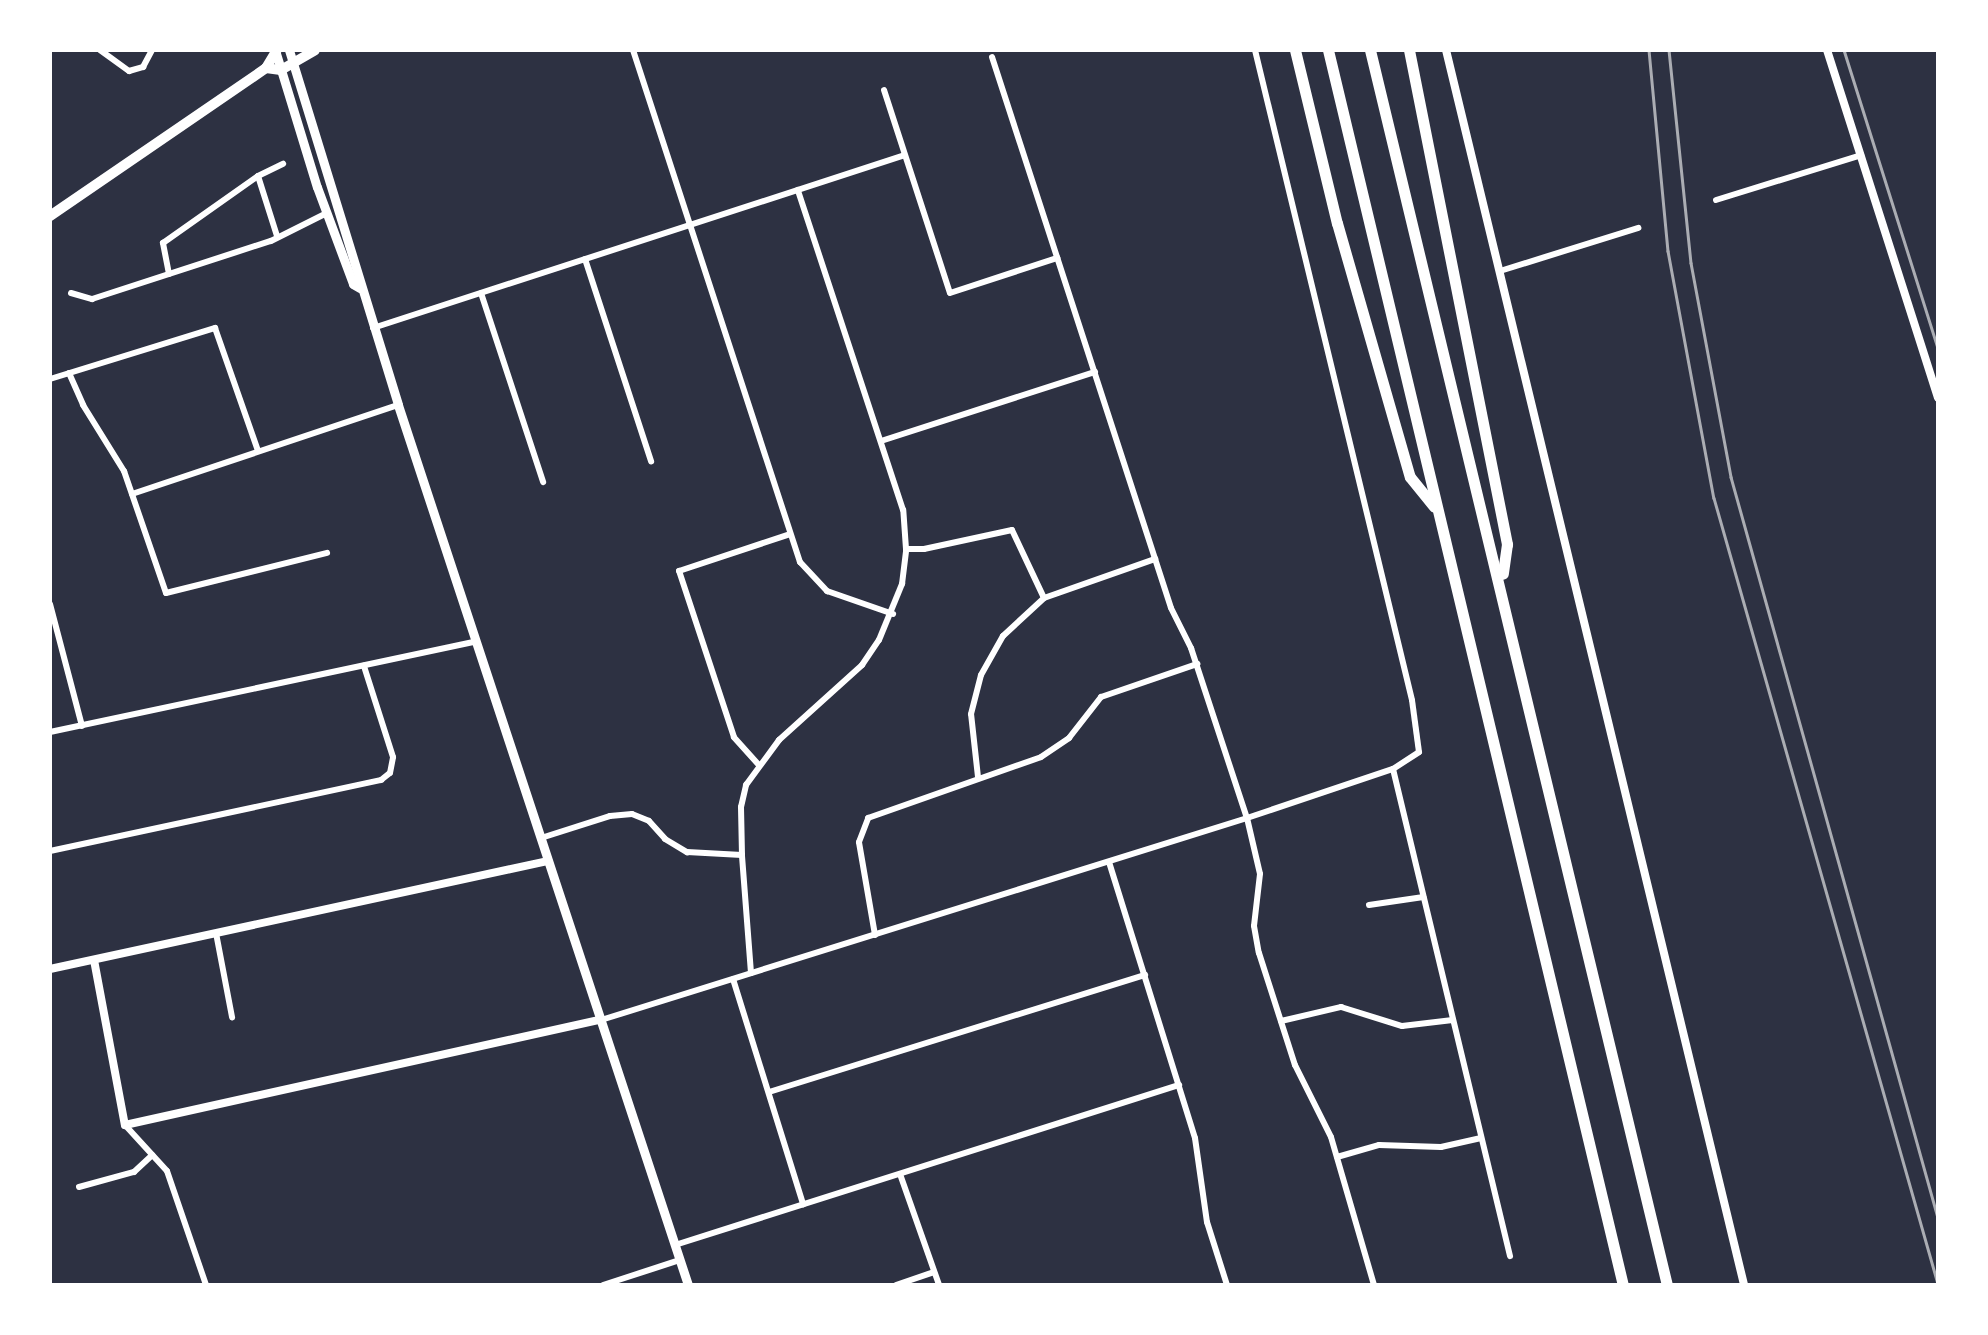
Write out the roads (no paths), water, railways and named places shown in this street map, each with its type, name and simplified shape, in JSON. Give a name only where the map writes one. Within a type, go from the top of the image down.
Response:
[{"type":"highway","points":[[1295,50],[1337,223],[1410,477],[1438,512]]},
{"type":"highway","points":[[1328,50],[1623,1285]]},
{"type":"highway","points":[[1370,50],[1502,583],[1667,1285]]},
{"type":"highway","points":[[1408,50],[1507,544],[1502,583]]},
{"type":"main road","points":[[289,50],[363,282],[360,288]]},
{"type":"main road","points":[[266,68],[281,70],[315,50]]},
{"type":"main road","points":[[50,216],[266,68],[276,51]]},
{"type":"main road","points":[[276,51],[327,213],[353,284],[360,288],[688,1285]]},
{"type":"street","points":[[100,50],[129,70],[143,67],[152,50]]},
{"type":"street","points":[[632,50],[800,562],[817,585],[892,614]]},
{"type":"street","points":[[125,1125],[600,1020],[1247,818],[1393,768],[1419,752],[1416,719],[1254,50]]},
{"type":"street","points":[[1446,50],[1744,1285]]},
{"type":"street","points":[[1827,50],[1938,398]]},
{"type":"street","points":[[992,57],[1171,608],[1197,664],[1247,818],[1260,874],[1256,941],[1301,1080],[1338,1157],[1374,1285]]},
{"type":"street","points":[[884,90],[950,293],[1057,258]]},
{"type":"street","points":[[373,328],[905,155]]},
{"type":"street","points":[[1716,200],[1861,155]]},
{"type":"street","points":[[169,274],[164,243],[258,176],[283,164]]},
{"type":"street","points":[[258,176],[278,236]]},
{"type":"street","points":[[751,973],[741,807],[758,764],[862,665],[892,614],[906,549],[903,510],[798,190]]},
{"type":"street","points":[[71,293],[92,299],[278,236],[327,213]]},
{"type":"street","points":[[1500,271],[1638,228]]},
{"type":"street","points":[[585,259],[651,462]]},
{"type":"street","points":[[481,293],[543,482]]},
{"type":"street","points":[[50,380],[215,328],[258,452]]},
{"type":"street","points":[[881,441],[1095,372]]},
{"type":"street","points":[[69,373],[132,494],[166,593],[327,553]]},
{"type":"street","points":[[132,494],[398,405]]},
{"type":"street","points":[[906,549],[1012,530],[1044,598]]},
{"type":"street","points":[[758,764],[734,736],[680,571],[790,534]]},
{"type":"street","points":[[978,778],[970,729],[980,675],[1003,636],[1044,598],[1155,559]]},
{"type":"street","points":[[50,604],[82,726]]},
{"type":"street","points":[[50,732],[475,642]]},
{"type":"street","points":[[874,935],[859,842],[868,818],[1056,750],[1101,697],[1197,664]]},
{"type":"street","points":[[50,852],[381,780],[390,773],[393,756],[364,666]]},
{"type":"street","points":[[1393,768],[1510,1256]]},
{"type":"street","points":[[541,838],[610,816],[632,814],[649,821],[664,839],[688,852],[742,855]]},
{"type":"street","points":[[50,969],[548,861]]},
{"type":"street","points":[[1109,862],[1195,1138],[1207,1222],[1226,1285]]},
{"type":"street","points":[[1370,905],[1424,898]]},
{"type":"street","points":[[216,934],[232,1017]]},
{"type":"street","points":[[94,960],[125,1125],[174,1186],[206,1285]]},
{"type":"street","points":[[768,1092],[1144,976]]},
{"type":"street","points":[[733,979],[803,1204]]},
{"type":"street","points":[[1281,1021],[1341,1007],[1402,1026],[1453,1020]]},
{"type":"street","points":[[674,1245],[1179,1086]]},
{"type":"street","points":[[1338,1157],[1379,1145],[1440,1147],[1481,1138]]},
{"type":"street","points":[[79,1187],[134,1172],[152,1155]]},
{"type":"street","points":[[900,1174],[939,1285]]},
{"type":"street","points":[[603,1285],[680,1260]]},
{"type":"street","points":[[896,1285],[934,1272]]},
{"type":"tram line","points":[[1844,50],[1938,348]]},
{"type":"railway","points":[[1649,50],[1668,251],[1714,498],[1938,1284]]},
{"type":"railway","points":[[1669,50],[1691,263],[1731,477],[1938,1218]]}]
